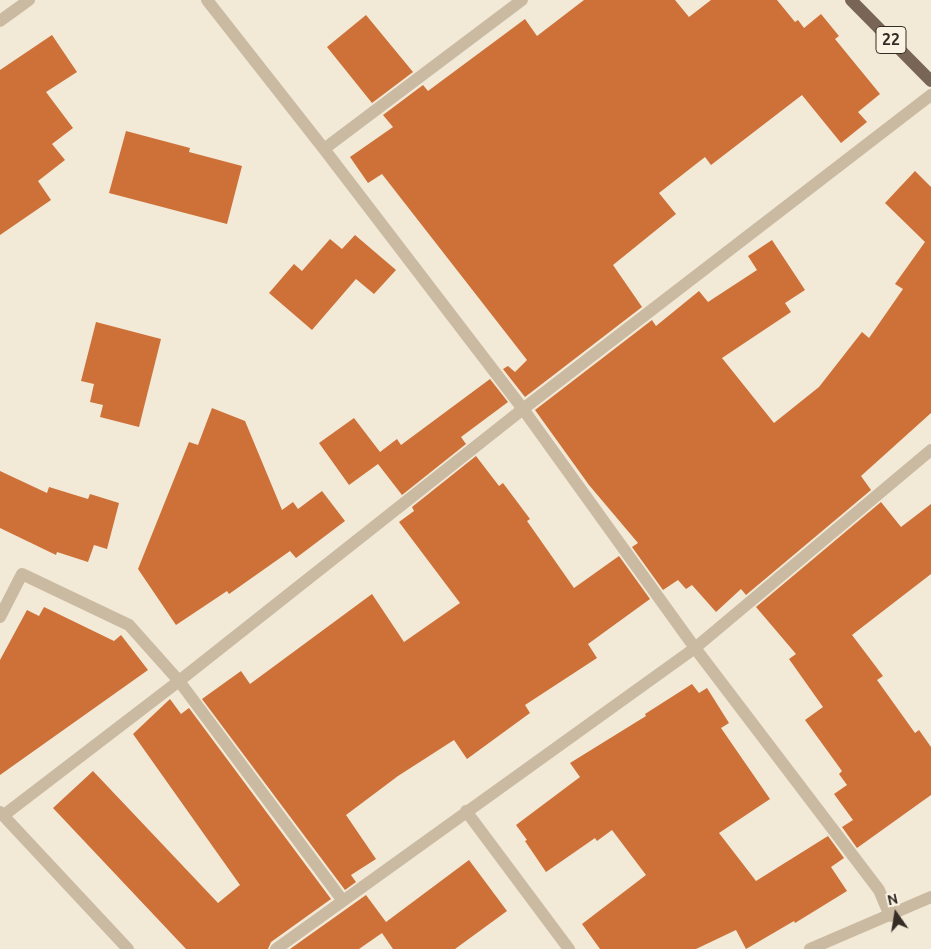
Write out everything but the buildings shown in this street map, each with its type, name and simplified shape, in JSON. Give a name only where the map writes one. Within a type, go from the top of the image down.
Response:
[{"type":"main road","name":"22","points":[[851,0],[931,81]]},
{"type":"street","points":[[0,21],[29,0]]},
{"type":"street","points":[[207,0],[523,409],[695,648],[878,890],[890,916]]},
{"type":"street","points":[[324,149],[522,0]]},
{"type":"street","points":[[128,949],[2,814],[179,681],[523,409],[931,95]]},
{"type":"street","points":[[276,949],[695,648],[931,450]]},
{"type":"street","points":[[0,617],[22,574],[129,625],[179,681],[343,900]]},
{"type":"street","points":[[466,811],[569,949]]},
{"type":"street","points":[[810,949],[931,898]]}]
